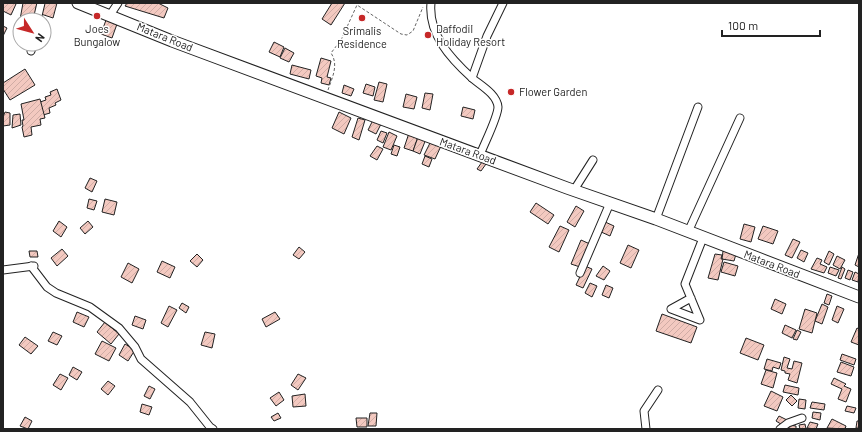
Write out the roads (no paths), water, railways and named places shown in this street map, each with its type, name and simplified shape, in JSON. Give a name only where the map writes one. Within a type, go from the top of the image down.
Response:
[{"type":"highway","name":"Matara Road","points":[[78,3],[172,41],[656,219],[859,298]]},
{"type":"street","points":[[110,15],[118,3]]},
{"type":"street","points":[[431,3],[432,25],[436,35],[449,55],[495,99],[498,104],[496,114],[480,155]]},
{"type":"street","points":[[472,78],[487,36],[503,3]]},
{"type":"street","points":[[656,219],[698,108]]},
{"type":"street","points":[[688,232],[740,118]]},
{"type":"street","points":[[574,190],[594,160]]},
{"type":"street","points":[[580,273],[610,203]]},
{"type":"street","points":[[691,298],[685,284],[703,238]]},
{"type":"street","points":[[3,270],[34,266],[47,287],[56,294],[90,308],[120,328],[135,347],[141,359],[190,402],[213,429]]},
{"type":"street","points":[[646,429],[644,411],[658,390]]},
{"type":"street","points":[[780,429],[788,423],[802,418]]},
{"type":"place","name":"Joes Bungalow","points":[[97,16]]},
{"type":"place","name":"Srimalis Residence","points":[[362,18]]},
{"type":"place","name":"Daffodil Holiday Resort","points":[[428,35]]},
{"type":"place","name":"Flower Garden","points":[[511,92]]}]
